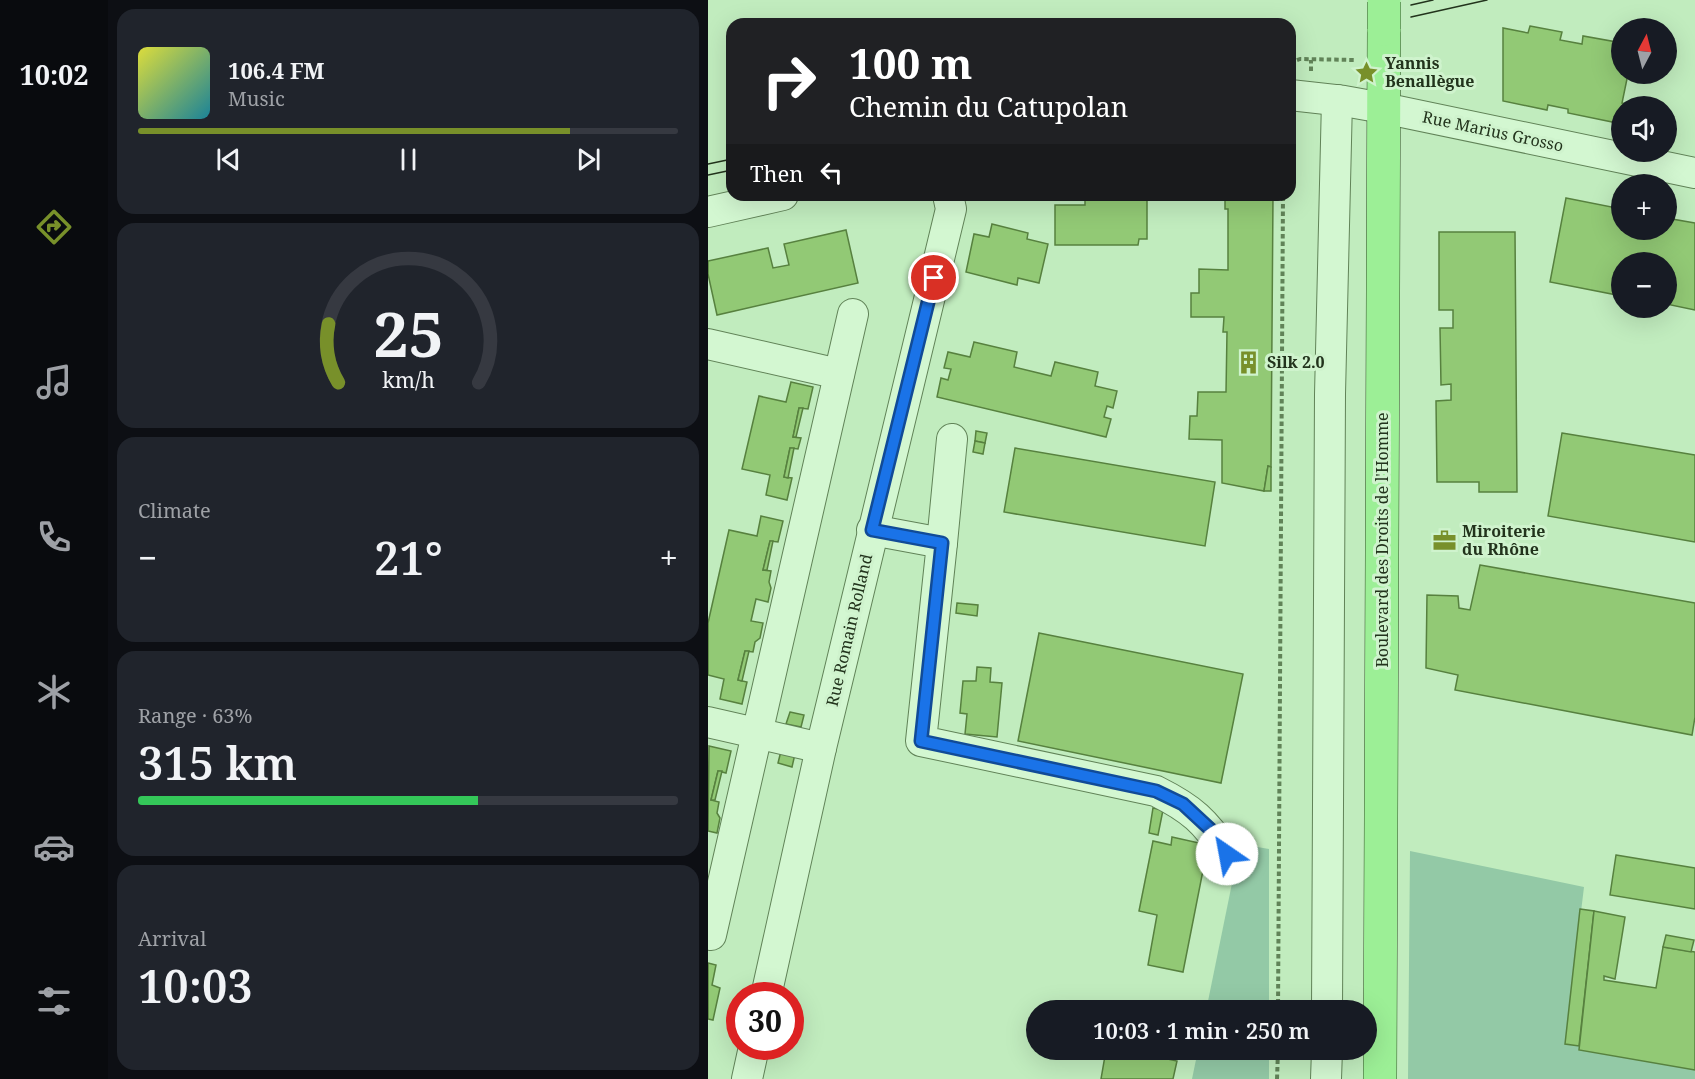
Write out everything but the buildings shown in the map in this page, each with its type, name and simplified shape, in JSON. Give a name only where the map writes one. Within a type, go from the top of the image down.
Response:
[{"type":"main road","name":"Boulevard des Droits de l'Homme","points":[[1380,1079],[1384,23]]},
{"type":"street","name":"Rue Marius Grosso","points":[[1296,96],[1383,108],[1695,173]]},
{"type":"street","points":[[1327,1000],[1330,406],[1337,100]]},
{"type":"street","points":[[708,212],[757,201]]},
{"type":"street","name":"Rue Romain Rolland","points":[[769,982],[872,530],[951,209],[949,201]]},
{"type":"street","points":[[711,935],[853,314]]},
{"type":"street","points":[[708,344],[839,374]]},
{"type":"street","points":[[952,439],[921,741],[1156,791],[1183,804],[1210,829],[1227,854]]},
{"type":"street","points":[[872,530],[942,543]]},
{"type":"street","points":[[708,722],[821,748]]},
{"type":"street","points":[[747,1079],[751,1060]]},
{"type":"street","points":[[1326,1079],[1327,1060]]},
{"type":"path","points":[[1296,61],[1384,23]]},
{"type":"path","points":[[1278,1000],[1283,201]]},
{"type":"path","points":[[1277,1079],[1278,1060]]},
{"type":"green space","points":[[1240,844],[1269,849],[1269,1000],[1208,1000]]},
{"type":"green space","points":[[1410,851],[1584,887],[1565,1044],[1579,1046],[1579,1050],[1695,1070],[1695,1079],[1408,1079]]},
{"type":"green space","points":[[1196,1060],[1269,1060],[1269,1079],[1192,1079]]},
{"type":"tram line","points":[[1411,5],[1433,0]]},
{"type":"tram line","points":[[1411,17],[1487,0]]},
{"type":"tram line","points":[[708,164],[726,160]]},
{"type":"tram line","points":[[708,175],[726,171]]},
{"type":"place","name":"Yannis Benallègue","points":[[1367,72]]},
{"type":"place","name":"Silk 2.0","points":[[1249,362]]},
{"type":"place","name":"Miroiterie du Rhône","points":[[1444,540]]},
{"type":"route","points":[[934,278],[872,530],[942,543],[921,741],[1156,791],[1183,804],[1210,829],[1227,854]]}]
